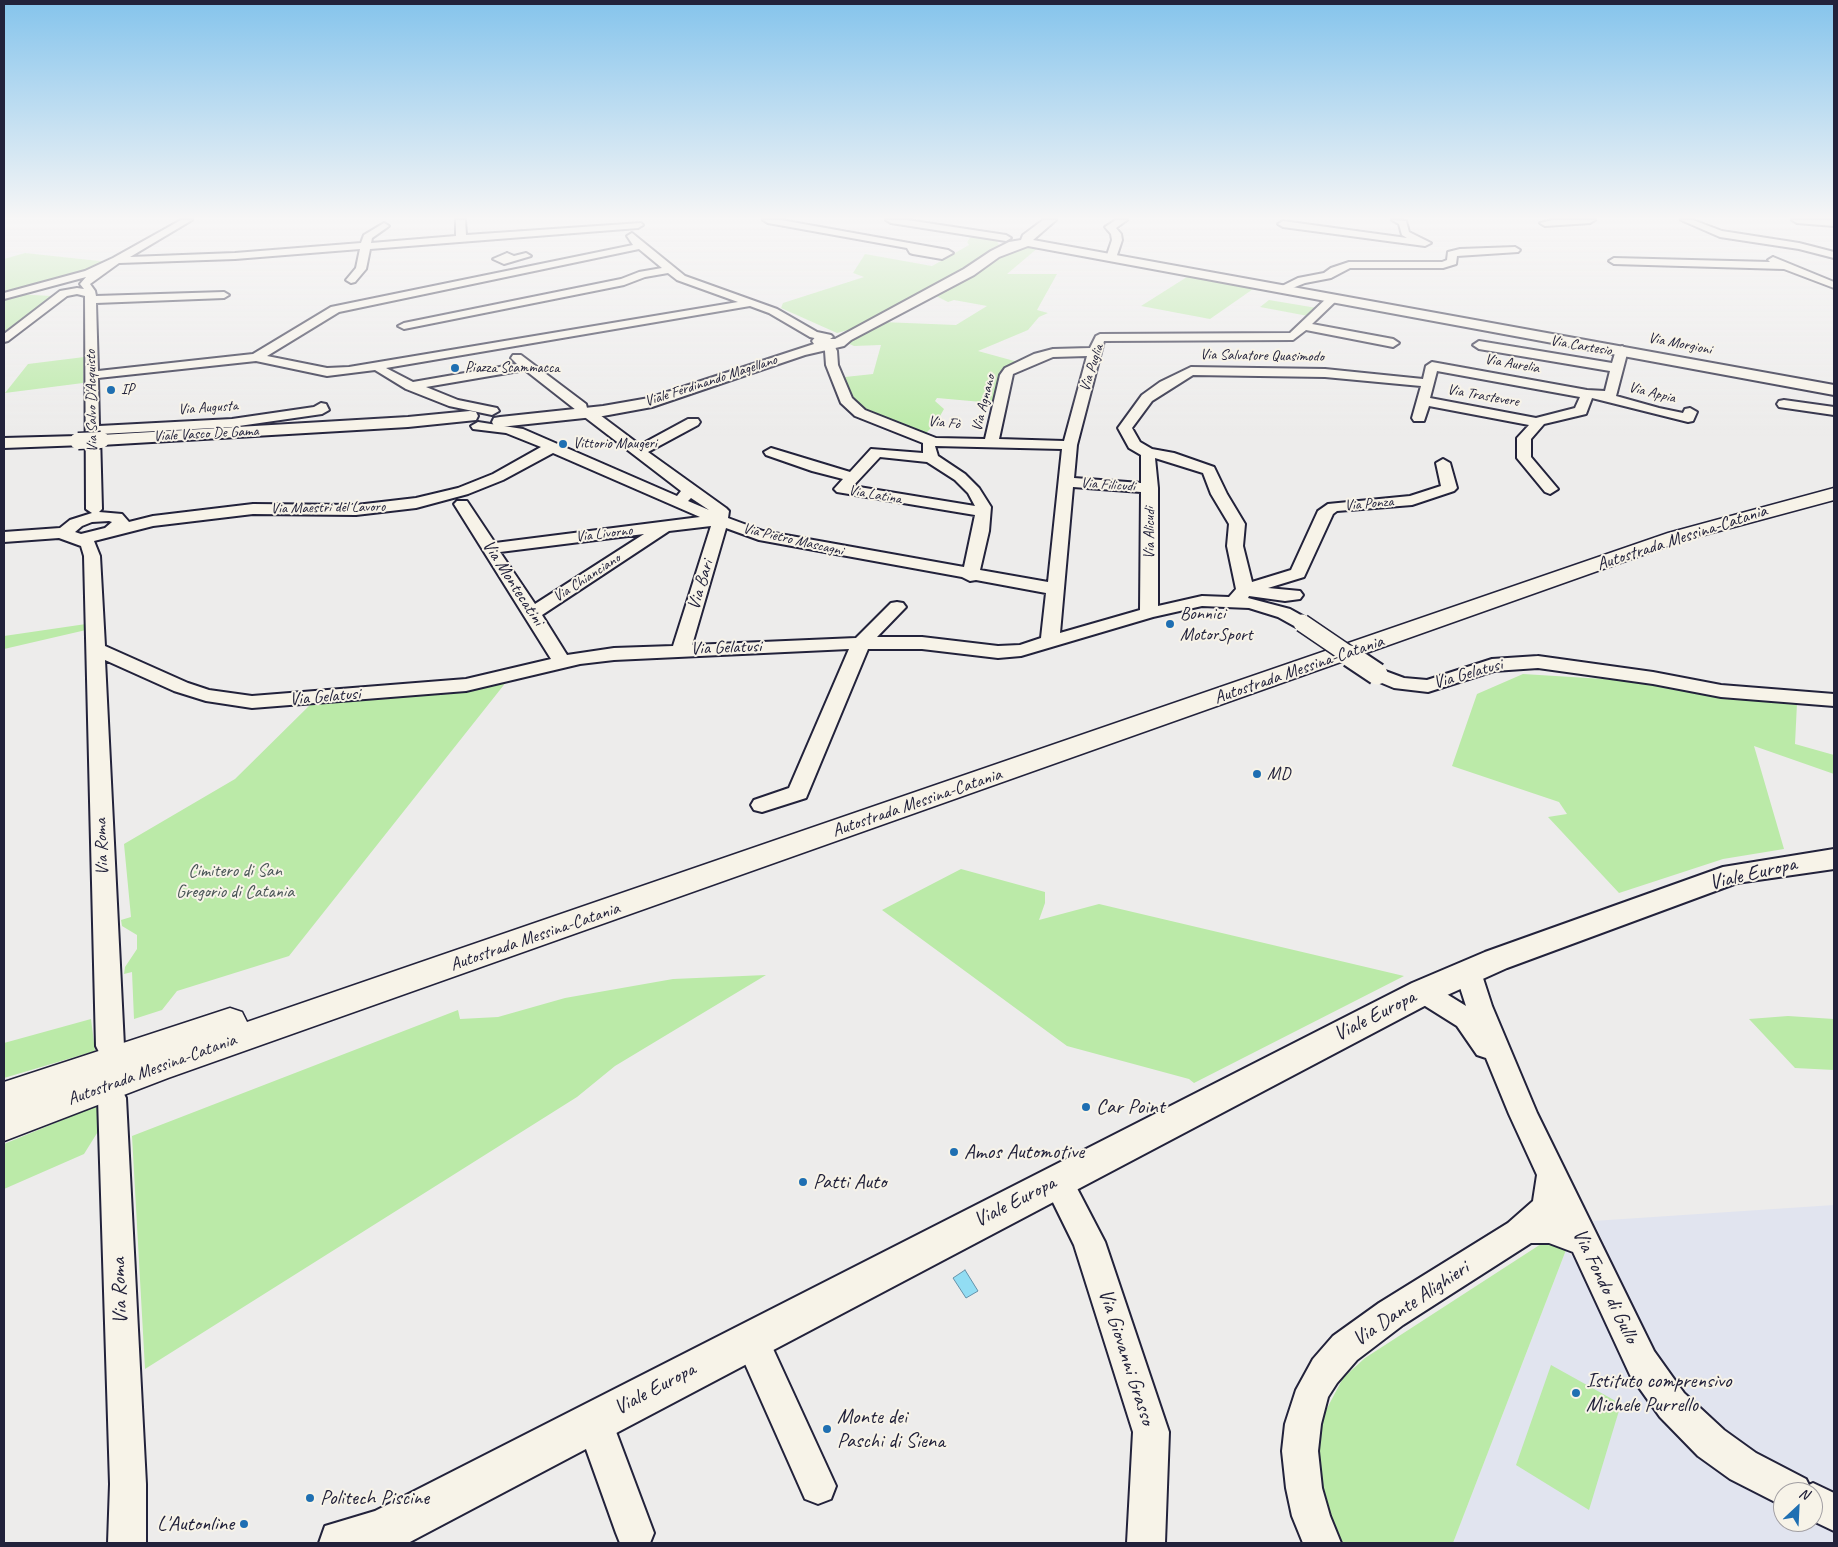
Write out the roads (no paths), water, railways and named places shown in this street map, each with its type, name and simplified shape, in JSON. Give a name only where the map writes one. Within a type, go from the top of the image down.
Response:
[{"type":"highway","name":"Autostrada Messina-Catania","points":[[4,1098],[690,867],[1658,530],[1834,483]]},
{"type":"highway","name":"Autostrada Messina-Catania","points":[[4,1125],[155,1068],[1675,537],[1834,494]]},
{"type":"highway","points":[[4,1110],[1354,644],[1713,514]]},
{"type":"main road","name":"Viale Ferdinando Magellano","points":[[464,416],[498,417],[561,414],[630,406],[674,396],[863,328],[931,292]]},
{"type":"main road","name":"Via Morgioni","points":[[1303,292],[1834,390]]},
{"type":"main road","points":[[408,422],[464,416]]},
{"type":"main road","points":[[408,422],[464,416]]},
{"type":"main road","name":"Viale Vasco De Gama","points":[[4,443],[78,441],[97,435],[408,422]]},
{"type":"main road","name":"Viale Europa","points":[[363,1540],[1423,992],[1468,972],[1733,874],[1834,859]]},
{"type":"street","points":[[8,294],[31,292]]},
{"type":"street","points":[[4,339],[68,292]]},
{"type":"street","name":"Via Salvo D'Acquisto","points":[[73,292],[92,374],[97,435],[99,512]]},
{"type":"street","points":[[153,292],[224,295]]},
{"type":"street","points":[[256,357],[335,309],[416,292]]},
{"type":"street","points":[[404,326],[573,292]]},
{"type":"street","points":[[719,292],[773,311],[827,341]]},
{"type":"street","name":"Via Puglia","points":[[1050,642],[1070,445],[1094,352],[1100,338],[1293,336],[1333,298]]},
{"type":"street","points":[[92,374],[256,357],[327,372],[349,371],[751,303]]},
{"type":"street","points":[[1303,326],[1393,343]]},
{"type":"street","name":"Via Fò","points":[[827,341],[832,365],[846,400],[860,413],[927,440],[1070,445]]},
{"type":"street","name":"Via Cartesio","points":[[1480,345],[1617,368]]},
{"type":"street","points":[[501,346],[690,490],[721,511],[719,520]]},
{"type":"street","points":[[1603,396],[1610,395],[1622,350]]},
{"type":"street","name":"Via Agnano","points":[[991,442],[1006,375],[1009,371],[1038,357],[1052,353],[1094,352]]},
{"type":"street","points":[[411,386],[528,366]]},
{"type":"street","name":"Via Aurelia","points":[[1428,383],[1432,366],[1603,396]]},
{"type":"street","points":[[379,367],[382,371],[464,416],[518,432]]},
{"type":"street","name":"Via Salvatore Quasimodo","points":[[1148,453],[1134,445],[1124,428],[1147,398],[1165,385],[1190,372],[1325,373],[1428,383]]},
{"type":"street","points":[[1419,418],[1428,383]]},
{"type":"street","points":[[1550,488],[1524,458],[1524,438],[1537,422],[1581,411],[1587,394]]},
{"type":"street","name":"Via Appia","points":[[1603,396],[1656,412],[1688,418],[1690,412]]},
{"type":"street","name":"Via Trastevere","points":[[1423,402],[1537,422]]},
{"type":"street","points":[[1784,404],[1834,411]]},
{"type":"street","name":"Via Augusta","points":[[97,435],[232,423],[322,410],[321,407]]},
{"type":"street","points":[[498,417],[518,432]]},
{"type":"street","points":[[639,451],[693,422]]},
{"type":"street","name":"Via Pietro Mascagni","points":[[518,432],[658,494],[759,535],[970,576],[1055,590]]},
{"type":"street","points":[[927,440],[931,458],[960,478],[974,491],[983,507],[981,531],[970,576]]},
{"type":"street","name":"Via Maestri del Lavoro","points":[[76,529],[113,528],[153,521],[253,509],[356,510],[416,503],[463,491],[498,477],[551,448]]},
{"type":"street","points":[[772,452],[817,468],[853,477]]},
{"type":"street","name":"Via Latina","points":[[931,458],[876,452],[842,489],[983,512]]},
{"type":"street","points":[[1148,453],[1169,456],[1209,470],[1219,494],[1237,524],[1235,546],[1240,595],[1285,596],[1294,594]]},
{"type":"street","name":"Via Alicudi","points":[[1148,453],[1150,488],[1149,613]]},
{"type":"street","name":"Via Ponza","points":[[1240,595],[1298,573],[1326,512],[1333,507],[1412,500],[1449,488],[1444,463]]},
{"type":"street","points":[[658,494],[668,485],[670,481],[669,474]]},
{"type":"street","name":"Via Filicudi","points":[[1066,482],[1150,488]]},
{"type":"street","points":[[677,502],[685,498],[690,490]]},
{"type":"street","name":"Via Montecatini","points":[[462,504],[564,662]]},
{"type":"street","points":[[4,537],[45,534],[76,529],[99,512],[116,517],[113,528],[92,556]]},
{"type":"street","name":"Via Livorno","points":[[490,548],[719,520]]},
{"type":"street","name":"Via Bari","points":[[681,650],[718,530],[719,520]]},
{"type":"street","name":"Via Chianciano","points":[[532,614],[666,526]]},
{"type":"street","points":[[76,529],[88,544],[92,556]]},
{"type":"street","name":"Via Roma","points":[[92,556],[97,649],[96,683],[110,1046]]},
{"type":"street","name":"Via Gelatusi","points":[[97,649],[180,686],[206,695],[252,702],[466,685],[596,656],[681,650],[862,643],[922,643],[998,652],[1021,650],[1149,613],[1240,595],[1302,623],[1377,674],[1401,684],[1428,686],[1492,664],[1538,662],[1721,691],[1834,700]]},
{"type":"street","points":[[762,805],[798,793],[862,643],[897,607]]},
{"type":"street","points":[[96,683],[130,668],[148,671]]},
{"type":"street","points":[[1468,972],[1479,1006],[1510,1080]]},
{"type":"street","points":[[1423,992],[1466,1019],[1510,1080]]},
{"type":"street","name":"Via Fondo di Gullo","points":[[1510,1080],[1523,1114],[1642,1363],[1672,1405],[1711,1443],[1743,1466],[1774,1482]]},
{"type":"street","name":"Via Roma","points":[[112,1098],[128,1484]]},
{"type":"street","name":"Via Dante Alighieri","points":[[1322,1543],[1304,1488],[1300,1451],[1302,1424],[1313,1390],[1325,1371],[1346,1348],[1391,1314],[1519,1233],[1542,1215],[1548,1202],[1552,1175]]},
{"type":"street","name":"Via Giovanni Grasso","points":[[1058,1180],[1089,1242],[1151,1432],[1146,1543]]},
{"type":"street","points":[[1519,1233],[1531,1229],[1549,1229],[1584,1242]]},
{"type":"street","points":[[751,1339],[818,1486]]},
{"type":"street","points":[[594,1421],[635,1533]]},
{"type":"street","points":[[127,1543],[128,1484]]},
{"type":"street","points":[[128,1484],[139,1543]]},
{"type":"water","points":[[965,1270],[978,1291],[966,1298],[953,1278]]},
{"type":"place","name":"Piazza Scammacca","points":[[455,368]]},
{"type":"place","name":"IP","points":[[111,390]]},
{"type":"place","name":"Vittorio Maugeri","points":[[563,444]]},
{"type":"place","name":"Bonnici MotorSport","points":[[1170,624]]},
{"type":"place","name":"MD","points":[[1257,774]]},
{"type":"place","name":"Car Point","points":[[1086,1107]]},
{"type":"place","name":"Amos Automotive","points":[[954,1152]]},
{"type":"place","name":"Patti Auto","points":[[803,1182]]},
{"type":"place","name":"Istituto comprensivo Michele Purrello","points":[[1576,1393]]},
{"type":"place","name":"Monte dei Paschi di Siena","points":[[827,1429]]},
{"type":"place","name":"Politech Piscine","points":[[310,1498]]},
{"type":"place","name":"L'Autonline","points":[[244,1524]]},
{"type":"park label","name":"Cimitero di San Gregorio di Catania","points":[[235,881]]}]
